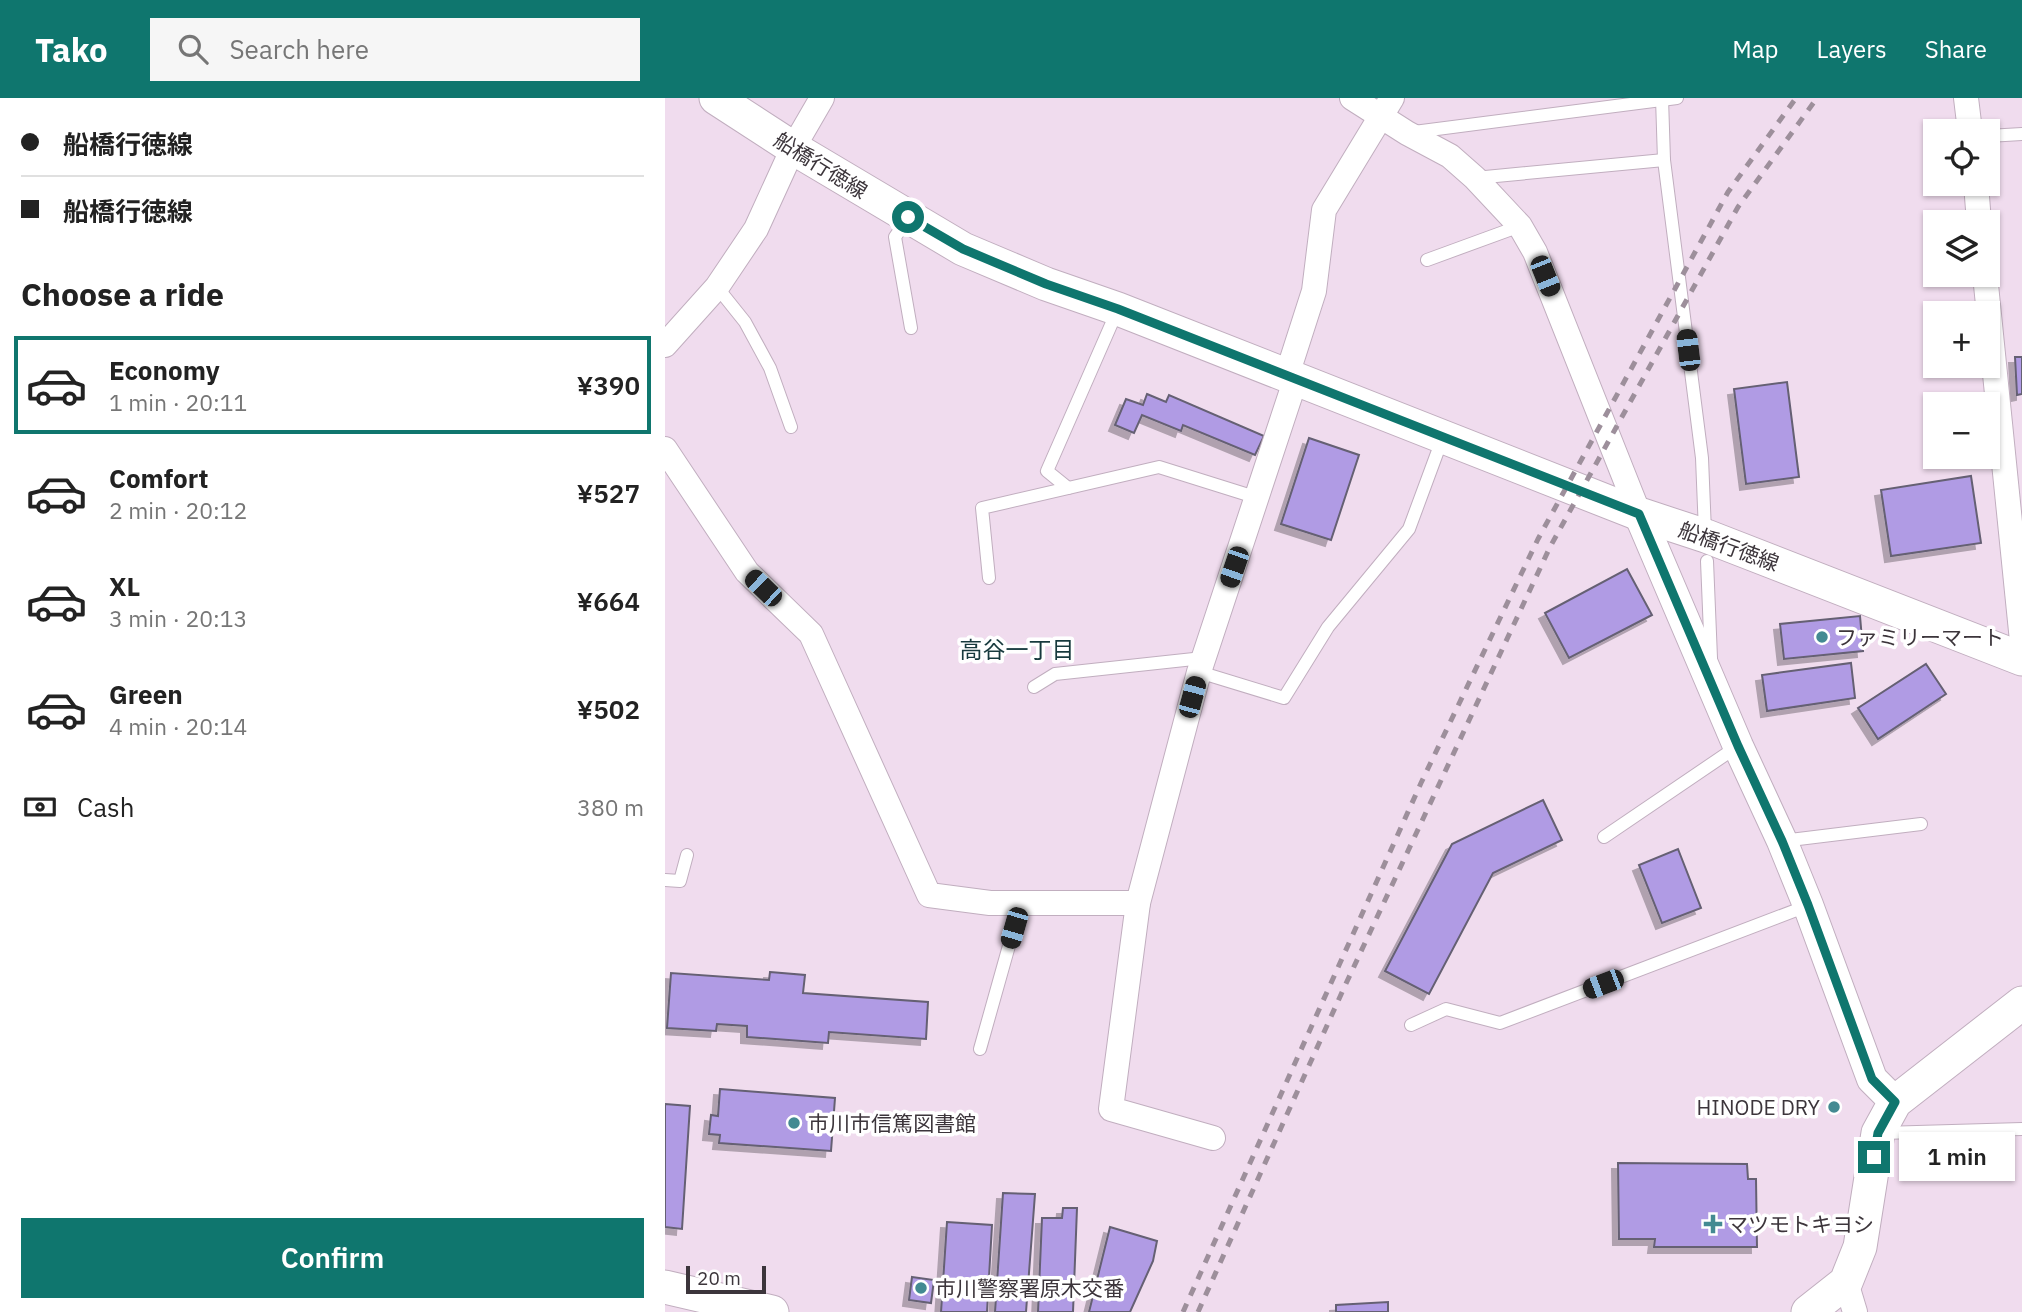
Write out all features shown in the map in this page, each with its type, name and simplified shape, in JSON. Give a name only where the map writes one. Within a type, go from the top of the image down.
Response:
[{"type":"main road","name":"船橋行徳線","points":[[716,98],[793,148],[963,249],[1046,284],[1118,309],[1639,514],[1706,549],[2022,659]]},
{"type":"main road","points":[[1808,1312],[1851,1297],[1878,1133],[1895,1102],[2022,1003]]},
{"type":"main road","points":[[665,1287],[772,1312]]},
{"type":"street","points":[[665,345],[717,287],[756,229],[793,148],[822,98]]},
{"type":"street","points":[[1352,98],[1387,108],[1407,133],[1450,156],[1475,178],[1520,226],[1535,252],[1639,514],[1738,746],[1782,841],[1872,1079],[1895,1102]]},
{"type":"street","points":[[1966,98],[1969,119]]},
{"type":"street","points":[[1213,1138],[1111,1109],[1137,903],[1201,665],[1258,498],[1291,377],[1314,291],[1324,210],[1387,108]]},
{"type":"street","points":[[1986,287],[2022,641]]},
{"type":"street","points":[[665,449],[747,572],[811,634],[929,895],[990,903],[1137,903]]},
{"type":"lane","points":[[1407,133],[1677,98]]},
{"type":"lane","points":[[1662,99],[1664,160],[1702,458],[1712,685]]},
{"type":"lane","points":[[2000,135],[2022,134]]},
{"type":"lane","points":[[1475,178],[1664,160]]},
{"type":"lane","points":[[908,217],[895,237],[911,328]]},
{"type":"lane","points":[[1427,260],[1520,226]]},
{"type":"lane","points":[[717,287],[744,322],[770,368],[791,427]]},
{"type":"lane","points":[[1068,488],[1047,471],[1118,309]]},
{"type":"lane","points":[[1034,687],[1055,674],[1201,665],[1284,698],[1328,627],[1409,529],[1443,436]]},
{"type":"lane","points":[[989,578],[982,508],[1159,467],[1258,498]]},
{"type":"lane","points":[[1604,837],[1738,746]]},
{"type":"lane","points":[[1782,841],[1921,824]]},
{"type":"lane","points":[[665,880],[680,881],[687,855]]},
{"type":"lane","points":[[979,1049],[1021,903]]},
{"type":"lane","points":[[1411,1025],[1446,1009],[1500,1023],[1808,905]]},
{"type":"lane","points":[[1878,1133],[2022,1129]]},
{"type":"building","points":[[2015,357],[2022,357],[2022,394],[2017,395]]},
{"type":"building","points":[[1787,382],[1799,477],[1746,484],[1734,389]]},
{"type":"building","points":[[1147,394],[1166,402],[1169,395],[1264,436],[1255,455],[1183,425],[1181,431],[1142,415],[1134,433],[1115,425],[1126,399],[1143,405]]},
{"type":"building","points":[[1309,438],[1359,455],[1331,540],[1281,524]]},
{"type":"building","points":[[1971,476],[1981,543],[1891,556],[1881,490]]},
{"type":"building","points":[[1627,569],[1652,615],[1569,658],[1545,613]]},
{"type":"building","name":"ファミリーマート","points":[[1860,616],[1863,651],[1784,659],[1780,624]]},
{"type":"building","points":[[1851,663],[1855,698],[1767,711],[1762,675]]},
{"type":"building","points":[[1926,664],[1946,694],[1878,739],[1858,708]]},
{"type":"building","points":[[1543,800],[1562,840],[1493,873],[1429,994],[1385,971],[1452,844]]},
{"type":"building","points":[[1678,849],[1701,908],[1662,923],[1639,865]]},
{"type":"building","points":[[770,972],[805,975],[803,993],[928,1002],[926,1039],[829,1032],[828,1043],[747,1037],[747,1026],[717,1024],[716,1031],[667,1028],[671,973],[769,980]]},
{"type":"building","points":[[720,1089],[835,1098],[831,1151],[719,1143],[720,1135],[709,1134],[711,1115],[718,1116]]},
{"type":"building","points":[[665,1104],[690,1106],[682,1229],[665,1227]]},
{"type":"building","points":[[1618,1163],[1747,1164],[1748,1179],[1756,1179],[1757,1247],[1654,1247],[1655,1239],[1619,1239]]},
{"type":"building","points":[[1003,1193],[1035,1194],[1026,1312],[995,1312]]},
{"type":"building","points":[[1063,1208],[1077,1208],[1073,1312],[1038,1312],[1042,1218],[1062,1218]]},
{"type":"building","points":[[947,1222],[992,1225],[987,1312],[941,1312]]},
{"type":"building","points":[[1110,1227],[1157,1241],[1153,1261],[1130,1312],[1089,1312]]},
{"type":"building","points":[[912,1277],[934,1280],[931,1303],[909,1300]]},
{"type":"building","points":[[1388,1302],[1388,1312],[1336,1312],[1336,1305]]},
{"type":"railway","points":[[1183,1312],[1421,783],[1538,539],[1728,192],[1796,98]]},
{"type":"railway","points":[[1198,1312],[1343,990],[1550,547],[1738,207],[1817,98]]},
{"type":"place","name":"ファミリーマート","points":[[1822,637]]},
{"type":"place","name":"HINODE DRY","points":[[1834,1107]]},
{"type":"place","name":"市川市信篤図書館","points":[[794,1123]]},
{"type":"place","name":"マツモトキヨシ","points":[[1713,1224]]},
{"type":"place","name":"市川警察署原木交番","points":[[921,1288]]},
{"type":"district","name":"高谷一丁目","points":[[1017,649]]},
{"type":"route","points":[[908,217],[963,249],[1046,284],[1118,309],[1639,514],[1738,746],[1782,841],[1872,1079],[1895,1102],[1878,1133],[1874,1157]]}]
